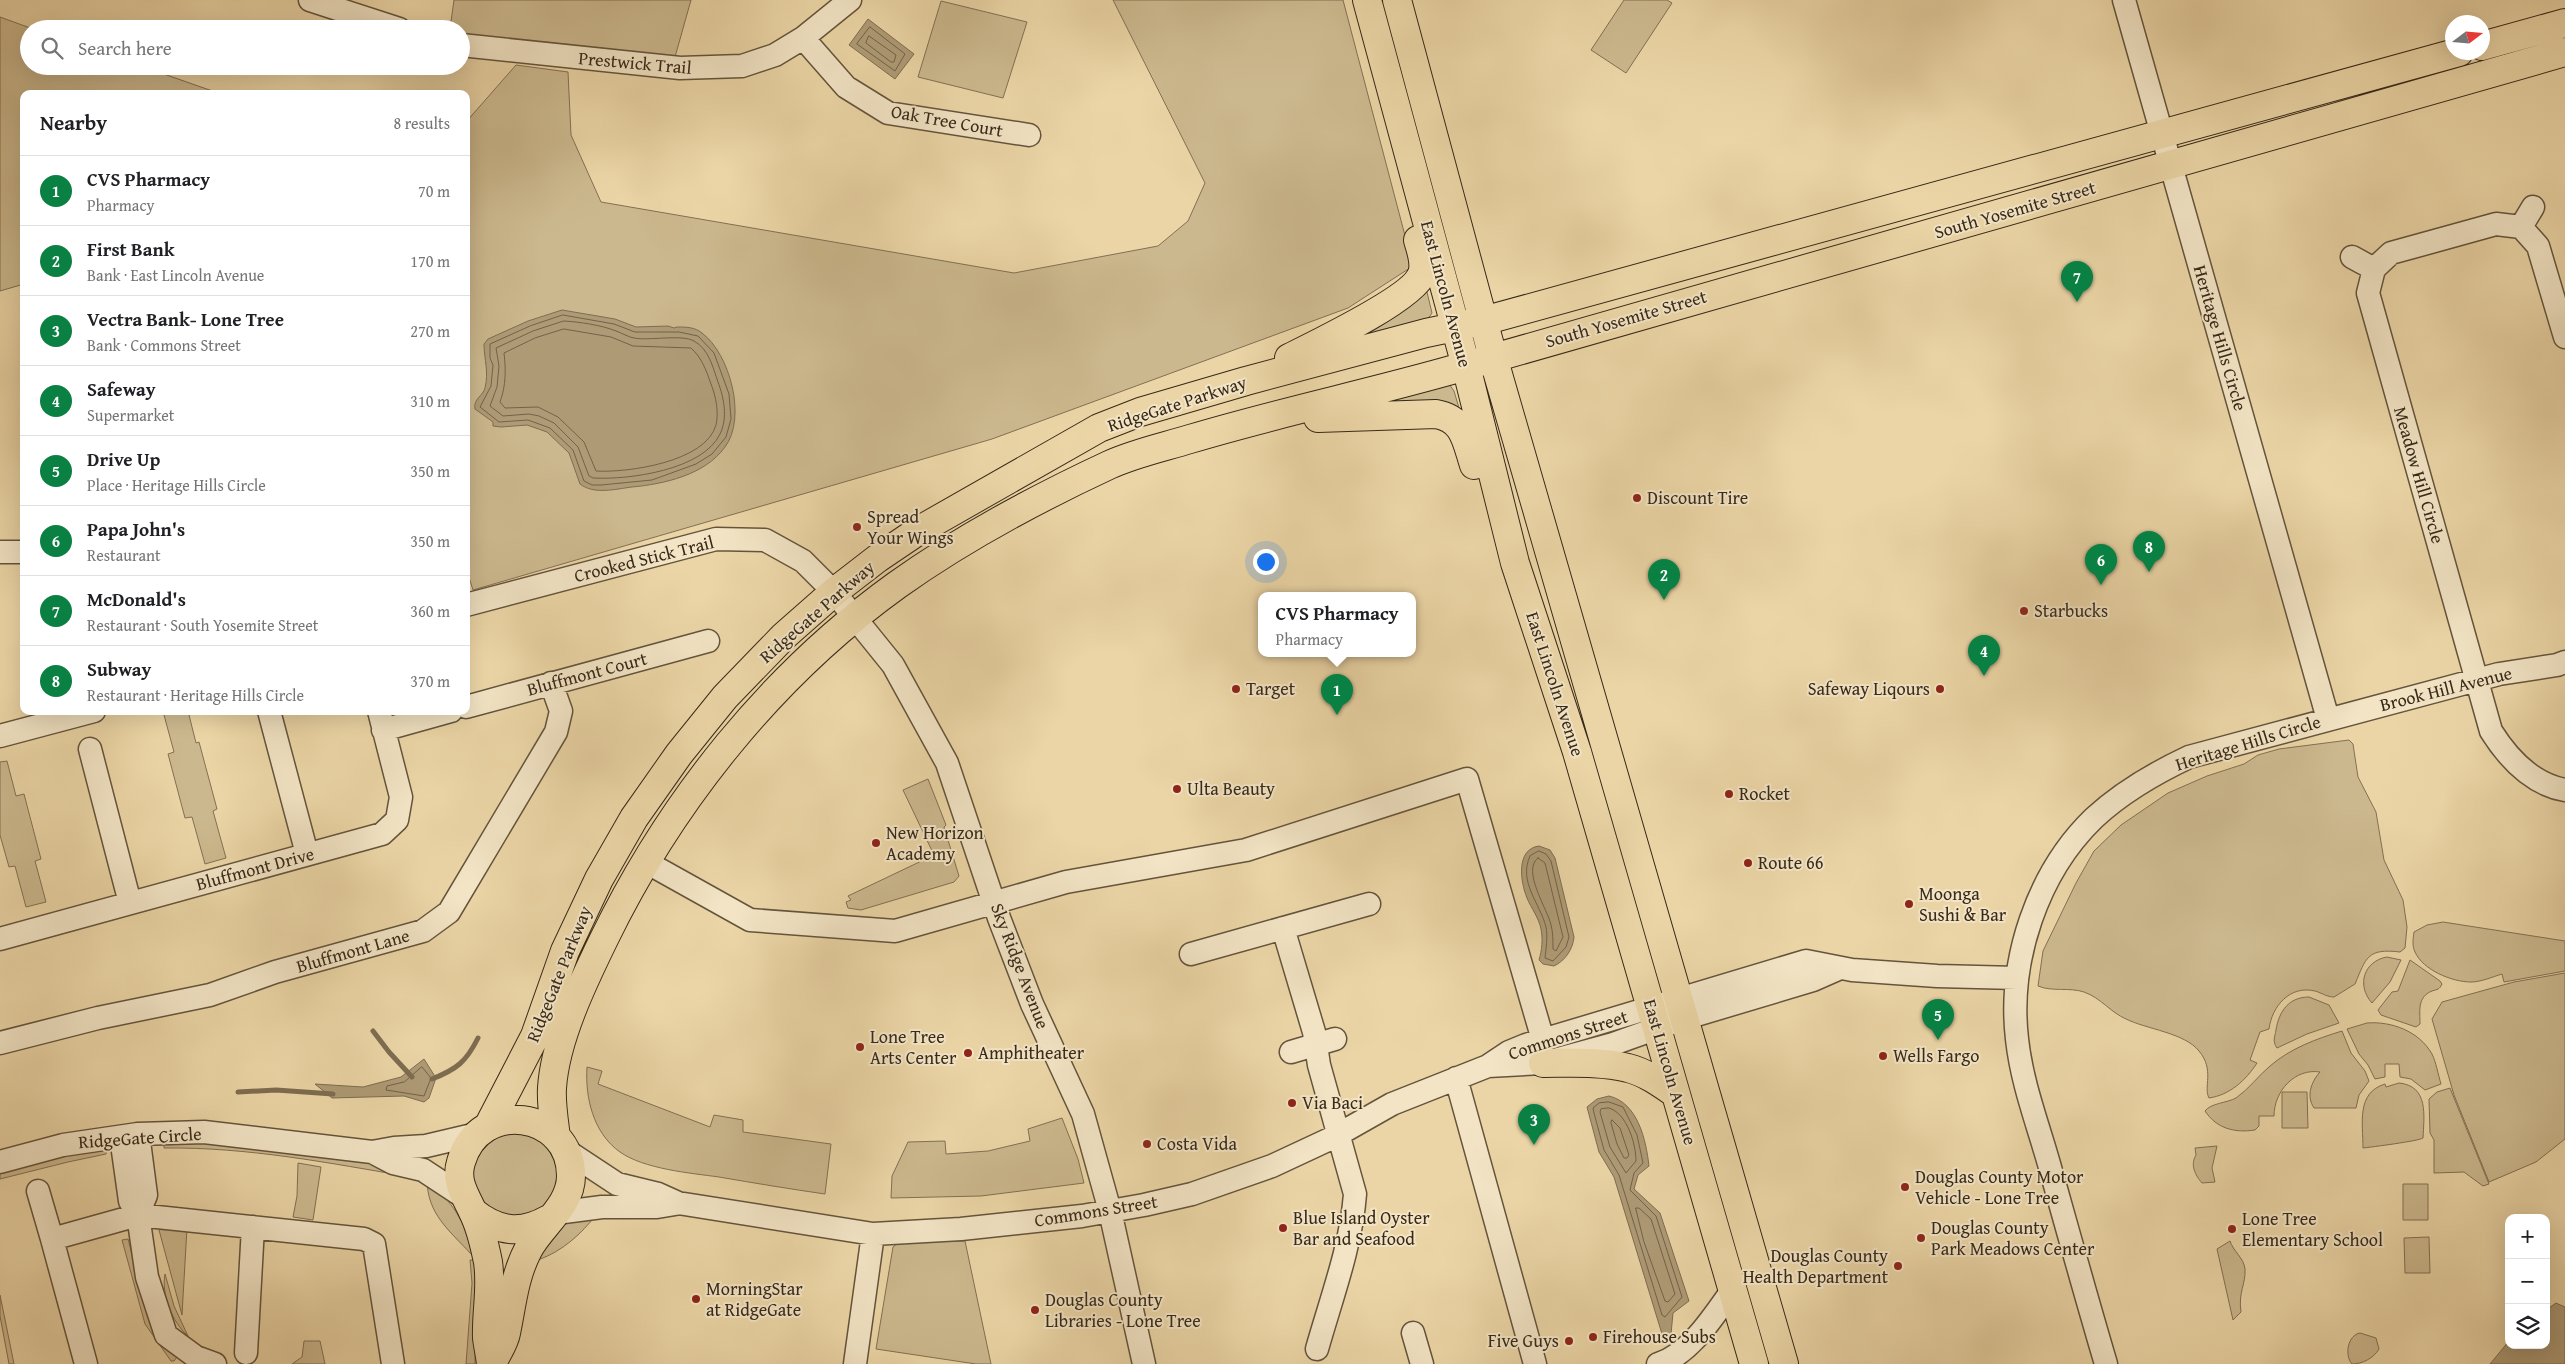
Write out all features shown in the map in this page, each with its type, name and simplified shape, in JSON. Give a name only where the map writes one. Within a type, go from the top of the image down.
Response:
[{"type":"main road","name":"East Lincoln Avenue","points":[[1367,0],[1466,366],[1516,563],[1577,752],[1754,1364]]},
{"type":"main road","name":"East Lincoln Avenue","points":[[1397,0],[1493,358],[1784,1364]]},
{"type":"main road","points":[[2490,44],[2565,23]]},
{"type":"main road","points":[[1246,381],[1346,328],[1410,291],[1422,276],[1422,255],[1371,66],[1374,28]]},
{"type":"main road","name":"South Yosemite Street","points":[[1466,366],[2565,52]]},
{"type":"main road","name":"South Yosemite Street","points":[[1483,321],[1941,197],[2445,56]]},
{"type":"main road","name":"RidgeGate Parkway","points":[[491,1364],[487,1337],[490,1280],[488,1262],[459,1181],[460,1164],[466,1148],[483,1130],[535,1036],[565,950],[599,879],[634,818],[679,754],[726,696],[784,636],[834,592],[878,558],[918,531],[1099,428],[1148,410],[1246,381],[1483,321]]},
{"type":"main road","name":"RidgeGate Parkway","points":[[491,1364],[506,1335],[513,1288],[520,1265],[568,1191],[571,1177],[569,1162],[560,1143],[552,1085],[563,1039],[592,964],[625,897],[705,774],[750,719],[806,660],[855,618],[905,580],[1034,502],[1117,461],[1222,429],[1466,366]]},
{"type":"main road","points":[[1222,429],[1341,415],[1436,414],[1448,416],[1456,421],[1464,435],[1497,548],[1516,563]]},
{"type":"main road","points":[[1543,1052],[1594,1064],[1629,1068],[1656,1080],[1676,1094]]},
{"type":"main road","points":[[483,1130],[502,1120],[517,1119],[544,1127],[560,1143]]},
{"type":"main road","points":[[469,1205],[486,1223],[503,1230],[520,1231],[536,1226],[553,1216]]},
{"type":"street","points":[[310,0],[371,20]]},
{"type":"street","name":"Prestwick Trail","points":[[470,46],[680,68],[742,66],[775,55],[803,38],[850,0]]},
{"type":"street","name":"Heritage Hills Circle","points":[[2106,1364],[2026,1089],[2016,1037],[2017,978],[2028,929],[2045,886],[2068,849],[2094,819],[2120,797],[2157,772],[2189,757],[2328,719],[2124,0]]},
{"type":"street","name":"Oak Tree Court","points":[[803,38],[846,86],[888,113],[1029,135]]},
{"type":"street","points":[[2522,227],[2533,207]]},
{"type":"street","points":[[2352,257],[2374,269],[2391,253],[2496,224],[2522,227],[2538,246],[2565,337]]},
{"type":"street","name":"Meadow Hill Circle","points":[[2374,269],[2368,293],[2490,731],[2505,754],[2530,776],[2556,789],[2565,790]]},
{"type":"street","name":"Crooked Stick Trail","points":[[470,604],[716,539],[765,540],[803,561],[834,592],[855,618]]},
{"type":"street","points":[[0,552],[20,552]]},
{"type":"street","name":"Sky Ridge Avenue","points":[[855,618],[894,665],[947,763],[994,901],[1032,1004],[1083,1114],[1110,1211],[1144,1364]]},
{"type":"street","name":"Bluffmont Court","points":[[470,706],[708,641]]},
{"type":"street","name":"Brook Hill Avenue","points":[[2328,719],[2499,674],[2557,665],[2565,662]]},
{"type":"street","name":"Bluffmont Lane","points":[[0,1043],[98,1018],[210,994],[275,972],[423,931],[449,912],[556,732],[561,712],[552,684]]},
{"type":"street","points":[[0,736],[79,715]]},
{"type":"street","points":[[270,715],[307,854]]},
{"type":"street","points":[[381,720],[420,715]]},
{"type":"street","name":"Bluffmont Drive","points":[[0,939],[382,834],[397,820],[401,798],[381,720]]},
{"type":"street","points":[[90,749],[130,903]]},
{"type":"street","points":[[646,862],[750,920],[896,931],[994,901],[1066,882],[1246,850],[1467,779],[1506,944],[1543,1052]]},
{"type":"street","points":[[1191,954],[1369,904]]},
{"type":"street","points":[[1283,928],[1325,1042],[1319,1065],[1340,1134],[1355,1194],[1353,1213],[1317,1349]]},
{"type":"street","name":"Commons Street","points":[[560,1143],[618,1184],[658,1194],[678,1203],[873,1234],[961,1229],[1110,1211],[1201,1191],[1272,1166],[1340,1134],[1392,1104],[1456,1078],[1488,1066],[1543,1052],[1613,1044],[1654,1018],[1806,961],[1838,969],[1937,976],[2017,978]]},
{"type":"street","points":[[1291,1052],[1325,1042]]},
{"type":"street","points":[[1456,1078],[1535,1364]]},
{"type":"street","name":"RidgeGate Circle","points":[[0,1162],[63,1144],[130,1135],[204,1132],[372,1152],[394,1148],[426,1146],[483,1130]]},
{"type":"street","points":[[130,1135],[130,1201],[138,1215],[147,1277],[166,1335],[202,1362]]},
{"type":"street","name":"RidgeGate Circle","points":[[372,1152],[393,1163],[423,1170],[469,1205]]},
{"type":"street","points":[[38,1191],[86,1364]]},
{"type":"street","name":"Commons Street","points":[[553,1216],[602,1206],[657,1207],[678,1203]]},
{"type":"street","points":[[52,1239],[138,1215],[364,1239],[374,1244],[393,1364]]},
{"type":"street","points":[[246,1353],[253,1227]]},
{"type":"street","points":[[855,1364],[873,1234]]},
{"type":"street","points":[[1670,1363],[1694,1340],[1733,1289]]},
{"type":"street","points":[[1413,1332],[1422,1364]]},
{"type":"shaded area","points":[[454,0],[691,0],[675,57],[470,36],[470,20],[451,20]]},
{"type":"shaded area","points":[[1113,0],[1343,0],[1413,266],[1348,308],[992,439],[473,590],[470,581],[470,117],[516,65],[568,72],[571,135],[601,202],[1014,273],[1158,246],[1188,221],[1205,183]]},
{"type":"shaded area","points":[[1624,0],[1667,0],[1672,3],[1626,73],[1591,50]]},
{"type":"shaded area","points":[[941,1],[1027,22],[1003,98],[918,77]]},
{"type":"shaded area","points":[[0,17],[20,24],[20,75],[167,75],[210,90],[20,90],[20,285],[0,291]]},
{"type":"shaded area","points":[[1426,288],[1432,313],[1425,323],[1336,347]]},
{"type":"shaded area","points":[[1447,381],[1454,391],[1459,408],[1455,411],[1354,410]]},
{"type":"shaded area","points":[[164,715],[189,715],[196,743],[199,742],[217,809],[213,811],[226,858],[205,864],[192,817],[185,818],[168,754],[174,752]]},
{"type":"shaded area","points":[[2349,740],[2353,744],[2358,777],[2376,812],[2384,860],[2403,900],[2407,927],[2405,948],[2400,952],[2381,952],[2369,957],[2365,961],[2355,984],[2334,997],[2306,990],[2290,994],[2278,1005],[2269,1029],[2260,1032],[2250,1060],[2257,1063],[2237,1086],[2224,1094],[2209,1098],[2208,1071],[2204,1058],[2193,1045],[2175,1036],[2134,1023],[2115,1013],[2084,992],[2049,989],[2038,986],[2043,951],[2076,883],[2094,851],[2121,825],[2168,793],[2207,776],[2244,764],[2258,755],[2279,749]]},
{"type":"shaded area","points":[[7,761],[16,796],[24,794],[41,859],[35,861],[46,902],[26,907],[15,866],[9,867],[0,835],[0,762]]},
{"type":"shaded area","points":[[928,779],[946,825],[944,827],[959,876],[954,882],[861,910],[848,908],[846,902],[851,900],[848,896],[934,855],[903,790]]},
{"type":"shaded area","points":[[2443,922],[2565,941],[2565,971],[2504,982],[2502,974],[2475,982],[2455,980],[2439,974],[2424,964],[2415,952],[2413,945],[2414,932],[2427,925]]},
{"type":"shaded area","points":[[2387,957],[2401,960],[2390,982],[2372,1003],[2364,989],[2365,975],[2373,963]]},
{"type":"shaded area","points":[[2410,960],[2442,984],[2424,997],[2420,1005],[2420,1024],[2416,1027],[2381,1015],[2378,1010],[2392,992],[2398,991]]},
{"type":"shaded area","points":[[2565,973],[2565,1139],[2536,1162],[2489,1182],[2454,1095],[2432,1019],[2442,1002],[2514,982]]},
{"type":"shaded area","points":[[2309,997],[2329,1005],[2339,1023],[2307,1034],[2277,1048],[2275,1037],[2277,1023],[2282,1011],[2296,999]]},
{"type":"shaded area","points":[[2367,1023],[2395,1026],[2420,1039],[2432,1054],[2441,1084],[2425,1090],[2411,1079],[2400,1077],[2399,1064],[2385,1064],[2385,1077],[2375,1079],[2368,1065],[2359,1054],[2347,1029]]},
{"type":"shaded area","points":[[2342,1031],[2351,1053],[2365,1071],[2369,1081],[2359,1095],[2356,1108],[2314,1108],[2310,1094],[2314,1080],[2320,1072],[2311,1072],[2302,1074],[2288,1083],[2278,1098],[2274,1116],[2259,1116],[2259,1126],[2255,1130],[2240,1131],[2221,1126],[2205,1111],[2211,1106],[2236,1098],[2270,1066],[2286,1054],[2313,1041]]},
{"type":"shaded area","points":[[587,1067],[602,1071],[598,1084],[710,1127],[714,1115],[743,1120],[743,1132],[831,1144],[825,1194],[681,1172],[642,1163],[630,1158],[611,1144],[597,1125],[589,1102]]},
{"type":"shaded area","points":[[2399,1083],[2409,1085],[2420,1096],[2424,1112],[2423,1138],[2363,1148],[2363,1110],[2369,1094],[2385,1084],[2386,1087]]},
{"type":"shaded area","points":[[2450,1088],[2489,1184],[2483,1186],[2464,1172],[2434,1173],[2434,1140],[2430,1133],[2429,1099],[2437,1092]]},
{"type":"shaded area","points":[[2282,1092],[2307,1092],[2308,1128],[2282,1128]]},
{"type":"shaded area","points":[[1062,1118],[1078,1159],[1084,1183],[981,1196],[891,1198],[892,1176],[908,1142],[945,1141],[946,1154],[988,1151],[1030,1141],[1028,1129]]},
{"type":"shaded area","points":[[515,1133],[531,1136],[545,1145],[554,1159],[557,1175],[554,1191],[545,1205],[531,1214],[515,1217],[499,1214],[485,1205],[476,1191],[473,1175],[476,1159],[485,1145],[499,1136]]},
{"type":"shaded area","points":[[164,1143],[210,1143],[299,1152],[394,1167],[421,1182],[411,1177],[319,1161],[226,1150],[164,1148]]},
{"type":"shaded area","points":[[2217,1146],[2212,1168],[2215,1182],[2202,1183],[2194,1170],[2195,1148]]},
{"type":"shaded area","points":[[107,1150],[106,1154],[0,1179],[0,1173],[82,1152]]},
{"type":"shaded area","points":[[298,1163],[321,1167],[313,1220],[293,1217],[297,1196]]},
{"type":"shaded area","points":[[427,1179],[451,1205],[466,1231],[474,1254],[471,1254],[455,1237],[435,1212],[428,1191]]},
{"type":"shaded area","points":[[2403,1184],[2428,1184],[2428,1220],[2403,1220]]},
{"type":"shaded area","points":[[597,1214],[571,1241],[556,1252],[538,1260],[536,1250],[564,1223]]},
{"type":"shaded area","points":[[165,1227],[187,1228],[182,1315],[159,1230]]},
{"type":"shaded area","points":[[2429,1237],[2430,1273],[2405,1273],[2404,1238]]},
{"type":"shaded area","points":[[128,1239],[149,1318],[177,1357],[174,1361],[171,1361],[145,1324],[122,1240]]},
{"type":"shaded area","points":[[965,1241],[991,1364],[976,1364],[876,1349],[893,1247],[899,1242]]},
{"type":"shaded area","points":[[2230,1241],[2243,1261],[2245,1269],[2240,1299],[2241,1312],[2233,1320],[2217,1249]]},
{"type":"shaded area","points":[[470,1260],[477,1260],[475,1364],[466,1364],[472,1283]]},
{"type":"shaded area","points":[[165,1274],[174,1306],[188,1336],[177,1323],[166,1299]]},
{"type":"shaded area","points":[[0,1295],[14,1364],[9,1364],[0,1316]]},
{"type":"shaded area","points":[[2360,1333],[2376,1338],[2379,1349],[2367,1360],[2352,1364],[2348,1356],[2348,1346],[2353,1337]]},
{"type":"shaded area","points":[[304,1341],[320,1341],[325,1364],[292,1364],[302,1357]]},
{"type":"water","points":[[868,19],[914,54],[895,79],[849,45]]},
{"type":"water","points":[[562,310],[615,319],[636,327],[687,327],[702,333],[712,343],[727,371],[735,404],[735,420],[731,435],[717,457],[695,471],[670,480],[612,490],[592,489],[580,484],[569,453],[547,432],[527,425],[493,426],[493,422],[475,409],[475,403],[484,391],[486,382],[484,344],[488,339],[528,321]]},
{"type":"water","points":[[1539,846],[1550,850],[1555,858],[1574,937],[1568,954],[1554,966],[1543,964],[1539,960],[1542,944],[1541,929],[1527,898],[1522,875],[1523,859],[1526,853],[1532,848]]},
{"type":"water","points":[[424,1059],[436,1078],[429,1098],[424,1102],[404,1096],[332,1098],[315,1084],[363,1087],[401,1077]]},
{"type":"water","points":[[1609,1096],[1627,1106],[1634,1114],[1643,1134],[1649,1166],[1638,1175],[1634,1189],[1660,1213],[1689,1301],[1673,1313],[1671,1334],[1662,1334],[1614,1177],[1599,1152],[1587,1107],[1597,1099]]},
{"type":"water","points":[[2556,1303],[2565,1307],[2565,1364],[2490,1364],[2505,1346],[2505,1349],[2550,1349],[2550,1307]]},
{"type":"waterway","points":[[373,1031],[412,1077]]},
{"type":"waterway","points":[[432,1079],[460,1064],[478,1038]]},
{"type":"waterway","points":[[238,1092],[276,1090],[333,1094]]},
{"type":"place","name":"McDonald's","points":[[2077,302]]},
{"type":"place","name":"Discount Tire","points":[[1637,498]]},
{"type":"place","name":"Spread Your Wings","points":[[857,527]]},
{"type":"place","name":"Subway","points":[[2149,572]]},
{"type":"place","name":"Papa John's","points":[[2101,585]]},
{"type":"place","name":"First Bank","points":[[1664,600]]},
{"type":"place","name":"Starbucks","points":[[2024,611]]},
{"type":"place","name":"Safeway","points":[[1984,676]]},
{"type":"place","name":"Target","points":[[1236,689]]},
{"type":"place","name":"Safeway Liqours","points":[[1940,689]]},
{"type":"place","name":"CVS Pharmacy","points":[[1337,715]]},
{"type":"place","name":"Ulta Beauty","points":[[1177,789]]},
{"type":"place","name":"Rocket","points":[[1729,794]]},
{"type":"place","name":"New Horizon Academy","points":[[876,843]]},
{"type":"place","name":"Route 66","points":[[1748,863]]},
{"type":"place","name":"Moonga Sushi & Bar","points":[[1909,904]]},
{"type":"place","name":"Drive Up","points":[[1938,1040]]},
{"type":"place","name":"Lone Tree Arts Center","points":[[860,1047]]},
{"type":"place","name":"Amphitheater","points":[[968,1053]]},
{"type":"place","name":"Wells Fargo","points":[[1883,1056]]},
{"type":"place","name":"Via Baci","points":[[1292,1103]]},
{"type":"place","name":"Costa Vida","points":[[1147,1144]]},
{"type":"place","name":"Vectra Bank- Lone Tree","points":[[1534,1145]]},
{"type":"place","name":"Douglas County Motor Vehicle - Lone Tree","points":[[1905,1187]]},
{"type":"place","name":"Blue Island Oyster Bar and Seafood","points":[[1283,1228]]},
{"type":"place","name":"Lone Tree Elementary School","points":[[2232,1229]]},
{"type":"place","name":"Douglas County Park Meadows Center","points":[[1921,1238]]},
{"type":"place","name":"Douglas County Health Department","points":[[1898,1266]]},
{"type":"place","name":"MorningStar at RidgeGate","points":[[696,1299]]},
{"type":"place","name":"Douglas County Libraries - Lone Tree","points":[[1035,1310]]},
{"type":"place","name":"Firehouse Subs","points":[[1593,1337]]},
{"type":"place","name":"Five Guys","points":[[1569,1341]]}]
